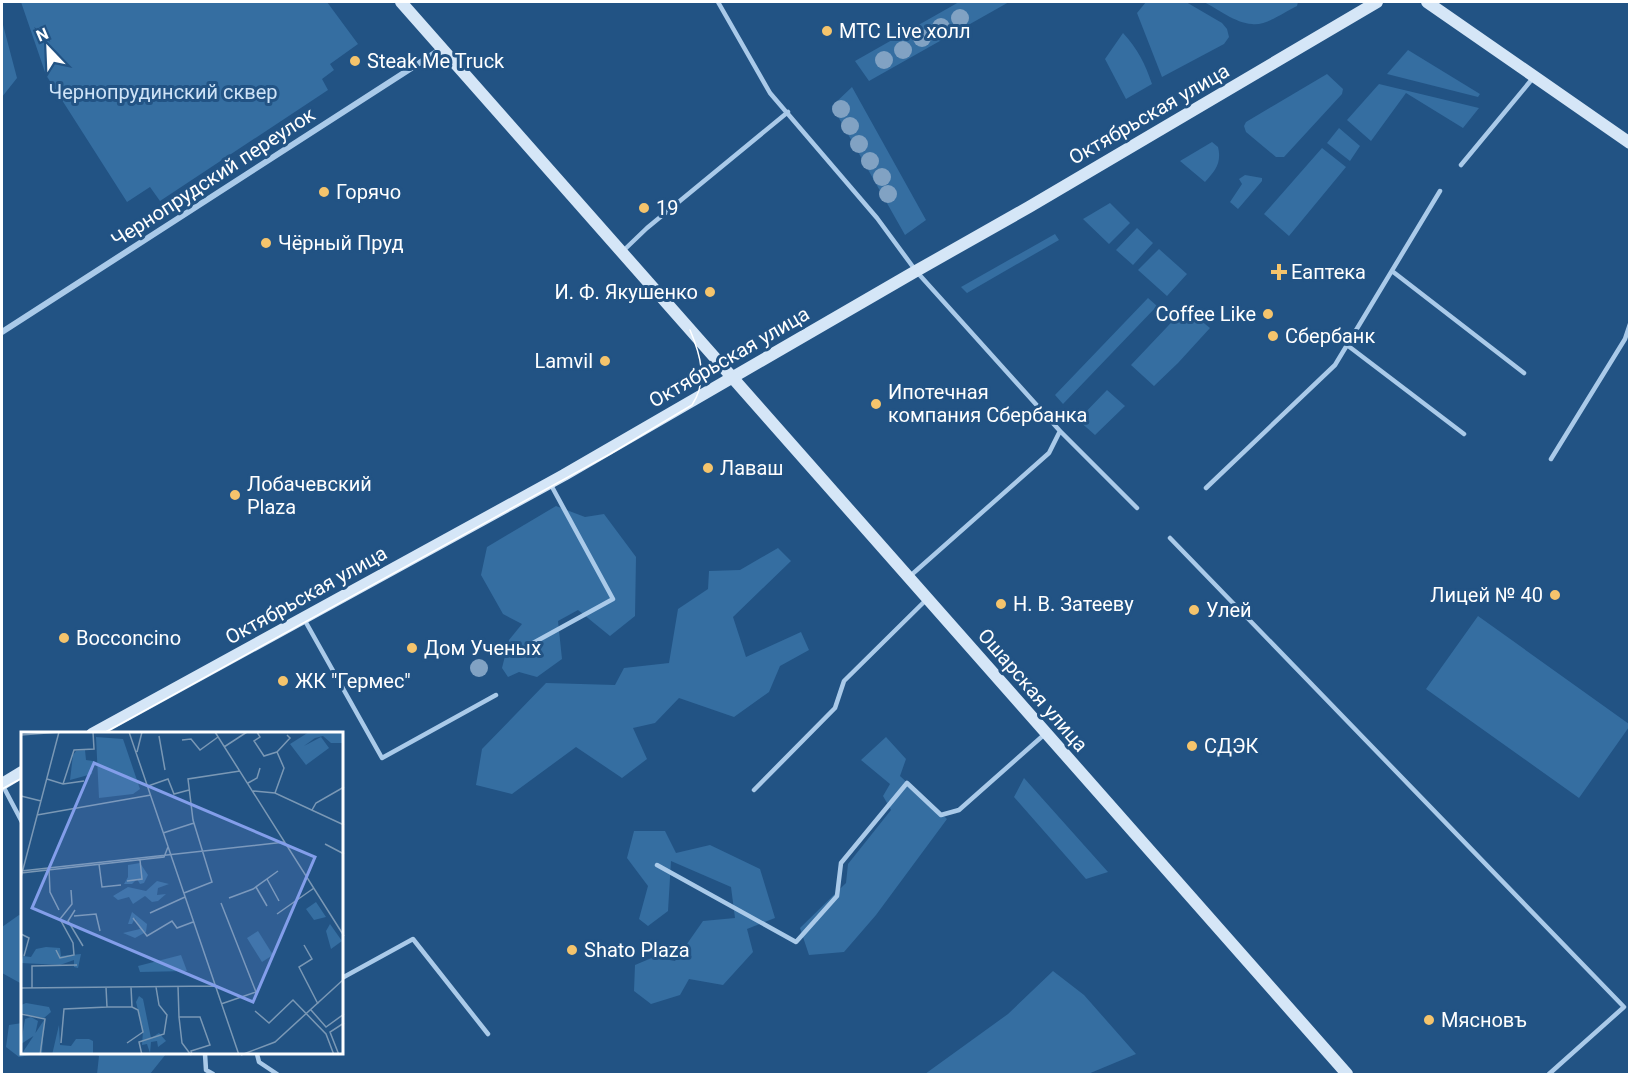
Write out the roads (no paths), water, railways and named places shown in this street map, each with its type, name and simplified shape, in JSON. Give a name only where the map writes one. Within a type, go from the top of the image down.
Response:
[{"type":"street","name":"Ошарская улица","points":[[401,2],[1347,1074]]},
{"type":"street","name":"Октябрьская улица","points":[[96,732],[550,483],[916,270],[1029,207],[1377,2]]},
{"type":"street","points":[[1427,2],[1629,143]]},
{"type":"street","name":"Чернопрудский переулок","points":[[2,332],[441,49]]},
{"type":"street","points":[[2,784],[21,773]]},
{"type":"lane","points":[[718,2],[770,93],[877,218],[916,270],[1060,431],[1137,508]]},
{"type":"lane","points":[[1461,165],[1535,76]]},
{"type":"lane","points":[[622,252],[647,228],[788,112]]},
{"type":"lane","points":[[1206,488],[1335,365],[1440,191]]},
{"type":"lane","points":[[1392,271],[1524,373]]},
{"type":"lane","points":[[1551,459],[1625,339],[1629,324]]},
{"type":"lane","points":[[1347,345],[1464,434]]},
{"type":"lane","points":[[908,578],[1049,453],[1060,431]]},
{"type":"lane","points":[[524,648],[612,599],[550,483]]},
{"type":"lane","points":[[1170,538],[1624,1007],[1549,1074]]},
{"type":"lane","points":[[754,790],[835,708],[844,681],[927,599]]},
{"type":"lane","points":[[304,619],[382,758],[496,695]]},
{"type":"lane","points":[[657,865],[795,942],[837,896],[841,862],[907,783],[941,815],[959,810],[1046,733]]},
{"type":"lane","points":[[2,784],[21,820]]},
{"type":"lane","points":[[344,977],[413,939],[488,1034]]},
{"type":"lane","points":[[205,1055],[206,1070],[213,1074]]},
{"type":"lane","points":[[257,1055],[259,1062],[277,1074]]},
{"type":"tram line","points":[[106,732],[610,454],[692,405],[700,387],[701,368],[690,330]]},
{"type":"tram line","points":[[2,789],[21,779]]},
{"type":"place","name":"МТС Live холл","points":[[827,31]]},
{"type":"place","name":"Steak Me Truck","points":[[355,61]]},
{"type":"place","name":"Горячо","points":[[324,192]]},
{"type":"place","name":"19","points":[[644,208]]},
{"type":"place","name":"Чёрный Пруд","points":[[266,243]]},
{"type":"place","name":"Еаптека","points":[[1279,272]]},
{"type":"place","name":"И. Ф. Якушенко","points":[[710,292]]},
{"type":"place","name":"Coffee Like","points":[[1268,314]]},
{"type":"place","name":"Сбербанк","points":[[1273,336]]},
{"type":"place","name":"Lamvil","points":[[605,361]]},
{"type":"place","name":"Ипотечная компания Сбербанка","points":[[876,404]]},
{"type":"place","name":"Лаваш","points":[[708,468]]},
{"type":"place","name":"Лобачевский Plaza","points":[[235,495]]},
{"type":"place","name":"Лицей № 40","points":[[1555,595]]},
{"type":"place","name":"Н. В. Затееву","points":[[1001,604]]},
{"type":"place","name":"Улей","points":[[1194,610]]},
{"type":"place","name":"Bocconcino","points":[[64,638]]},
{"type":"place","name":"Дом Ученых","points":[[412,648]]},
{"type":"place","name":"ЖК \"Гермес\"","points":[[283,681]]},
{"type":"place","name":"СДЭК","points":[[1192,746]]},
{"type":"place","name":"Shato Plaza","points":[[572,950]]},
{"type":"place","name":"Мясновъ","points":[[1429,1020]]},
{"type":"park label","name":"Чернопрудинский сквер","points":[[163,92]]}]
